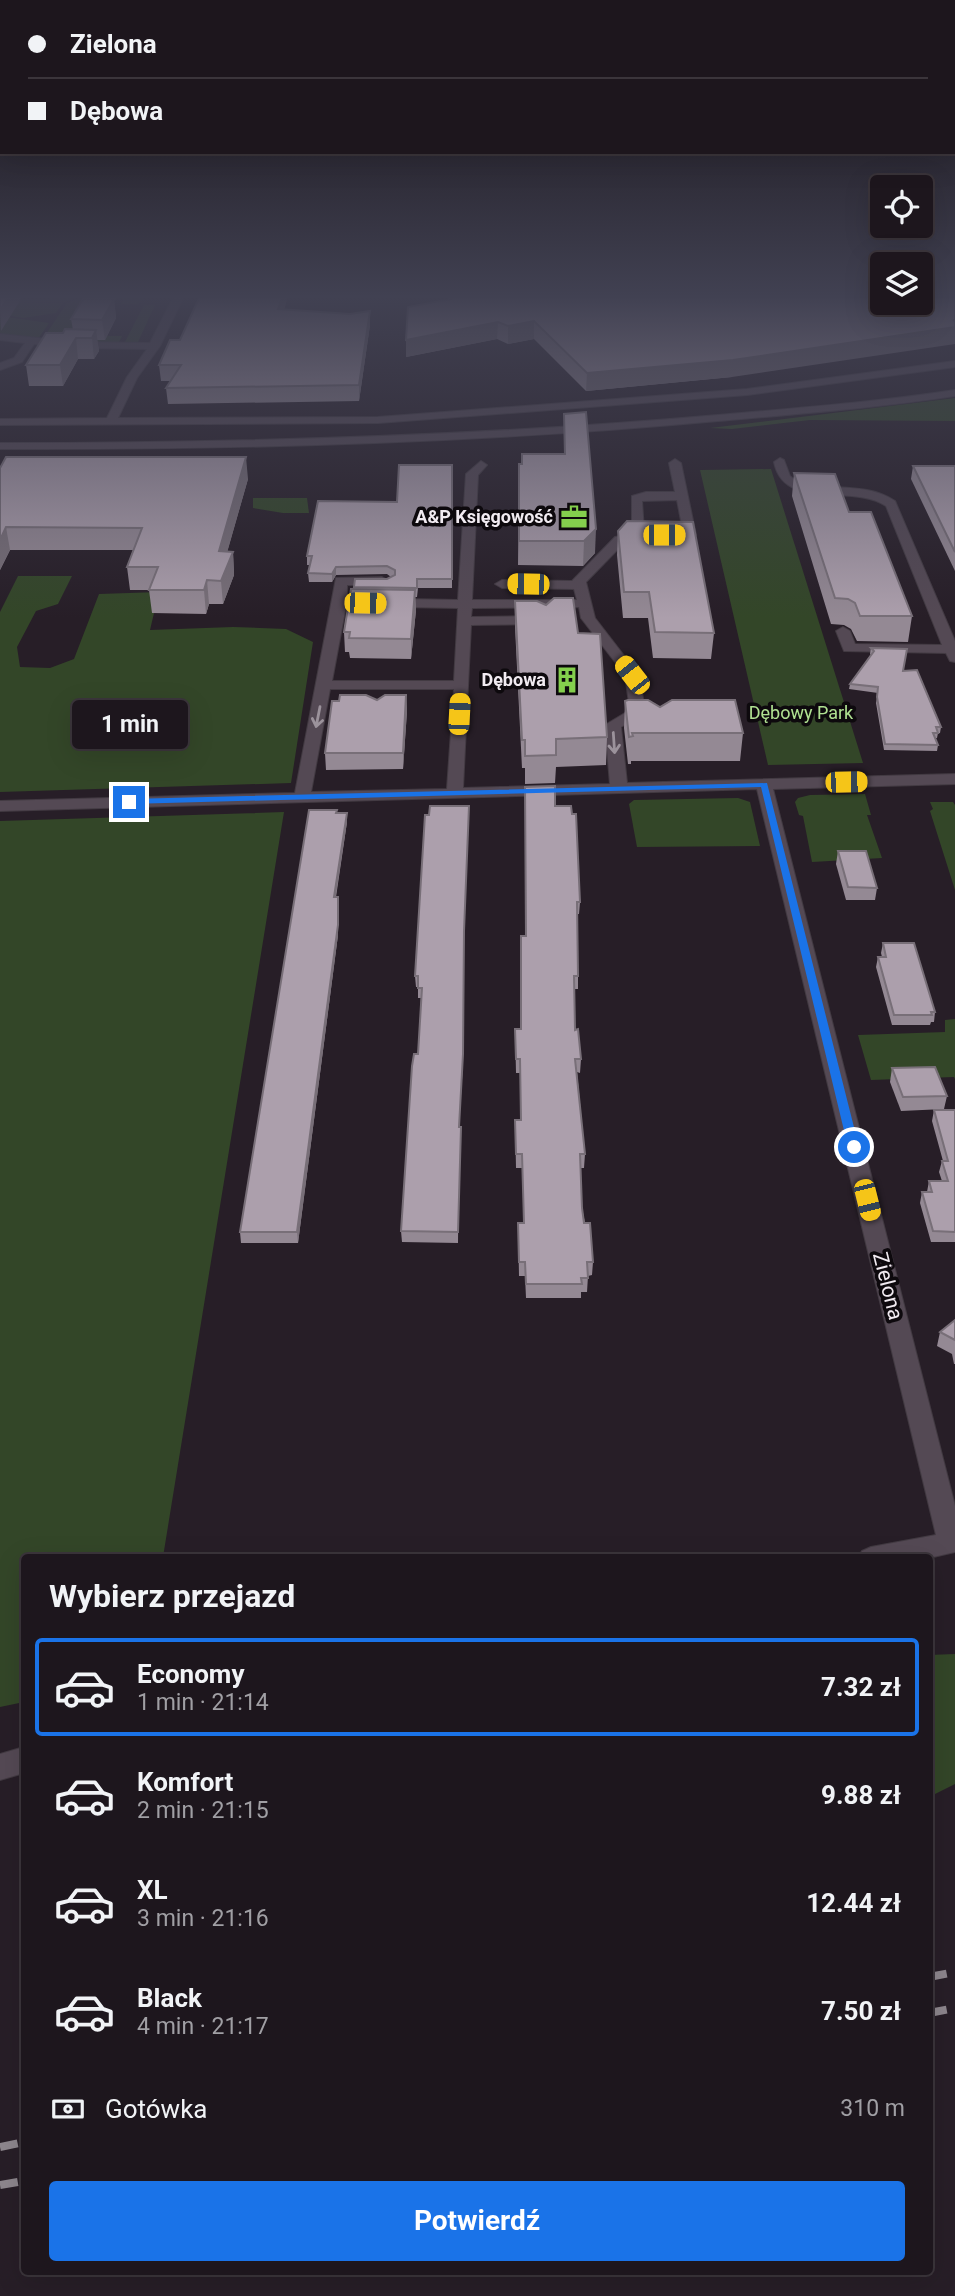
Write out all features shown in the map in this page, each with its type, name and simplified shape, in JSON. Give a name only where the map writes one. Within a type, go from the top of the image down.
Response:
[{"type":"street","points":[[110,423],[119,403]]},
{"type":"street","points":[[0,422],[379,420],[615,403]]},
{"type":"street","points":[[817,408],[846,403]]},
{"type":"street","points":[[0,446],[208,446],[592,429],[862,403]]},
{"type":"street","points":[[0,440],[327,442]]},
{"type":"street","points":[[780,462],[785,479],[795,485],[814,489],[865,491],[885,497],[891,504],[953,654],[849,649],[843,631]]},
{"type":"street","points":[[660,727],[638,712],[632,675],[588,618],[579,581],[620,540],[638,535],[690,535],[675,463]]},
{"type":"street","points":[[454,793],[472,474],[481,465]]},
{"type":"street","points":[[638,535],[636,499],[646,496],[682,496]]},
{"type":"street","points":[[302,797],[340,602],[341,581],[387,581]]},
{"type":"street","points":[[502,584],[580,585]]},
{"type":"street","points":[[340,602],[585,604]]},
{"type":"street","points":[[464,621],[544,620],[544,624]]},
{"type":"street","points":[[324,685],[461,685]]},
{"type":"street","points":[[619,789],[613,725],[638,712]]},
{"type":"street","points":[[0,806],[955,779]]},
{"type":"street","name":"Zielona","points":[[764,784],[953,1542]]},
{"type":"street","points":[[892,1554],[953,1542]]},
{"type":"street","points":[[0,1767],[21,1761]]},
{"type":"green space","points":[[913,403],[955,403],[955,421],[810,420],[732,429],[710,428]]},
{"type":"green space","name":"Dębowy Park","points":[[771,469],[863,763],[768,765],[700,470]]},
{"type":"green space","points":[[253,498],[307,498],[309,513],[283,513],[253,508]]},
{"type":"green space","points":[[18,576],[72,576],[58,604],[36,611],[17,647],[20,667],[50,668],[74,659],[99,594],[159,592],[150,630],[233,627],[286,629],[313,642],[291,783],[0,792],[0,612]]},
{"type":"green space","points":[[865,794],[871,815],[867,815],[882,858],[812,862],[803,816],[799,815],[795,802],[798,798],[810,795]]},
{"type":"green space","points":[[738,798],[750,802],[760,846],[637,847],[629,804],[634,800]]},
{"type":"green space","points":[[930,802],[953,802],[955,805],[955,890],[930,811],[933,809]]},
{"type":"green space","points":[[284,812],[163,1554],[21,1554],[21,1703],[0,1707],[0,821]]},
{"type":"green space","points":[[955,1019],[955,1079],[871,1080],[858,1035],[945,1032],[945,1020]]},
{"type":"green space","points":[[955,1654],[955,1784],[933,1795],[933,1655]]},
{"type":"building","points":[[586,412],[596,529],[584,541],[519,541],[519,464],[522,464],[522,454],[565,454],[564,414]]},
{"type":"building","points":[[6,457],[246,457],[219,551],[233,552],[221,581],[207,580],[204,590],[149,590],[158,567],[127,567],[142,528],[6,527],[0,540],[0,468]]},
{"type":"building","points":[[399,465],[452,465],[452,579],[417,579],[417,588],[354,587],[355,579],[387,579],[395,575],[395,570],[387,566],[336,567],[332,574],[308,573],[312,556],[307,556],[318,501],[397,502]]},
{"type":"building","points":[[913,466],[955,466],[955,552]]},
{"type":"building","points":[[794,473],[835,474],[849,512],[871,512],[912,616],[860,616],[855,603],[848,599],[835,598]]},
{"type":"building","points":[[627,521],[693,522],[714,633],[655,632],[649,592],[624,592],[618,531]]},
{"type":"building","points":[[351,589],[415,590],[411,639],[349,638],[350,632],[344,632]]},
{"type":"building","name":"Dębowa","points":[[554,598],[573,598],[578,633],[600,634],[607,737],[556,739],[556,755],[525,756],[515,601],[537,601],[546,605]]},
{"type":"building","points":[[871,648],[907,649],[903,671],[917,670],[941,727],[936,727],[938,733],[933,733],[938,745],[885,744],[877,697],[878,687],[850,684],[874,651]]},
{"type":"building","points":[[340,695],[366,695],[377,700],[385,695],[406,695],[403,753],[325,753],[332,701],[339,701]]},
{"type":"building","points":[[648,700],[660,707],[672,700],[735,700],[743,733],[632,733],[633,736],[629,737],[625,701]]},
{"type":"building","points":[[555,786],[555,806],[571,806],[572,814],[576,814],[580,902],[577,902],[578,976],[574,976],[575,1030],[578,1029],[581,1059],[575,1059],[585,1154],[580,1154],[582,1208],[584,1223],[590,1223],[593,1262],[587,1262],[588,1278],[581,1278],[582,1284],[526,1284],[525,1262],[519,1262],[518,1223],[524,1223],[522,1154],[516,1154],[515,1120],[521,1120],[520,1059],[516,1059],[515,1029],[521,1029],[521,936],[526,936],[525,787]]},
{"type":"building","points":[[430,806],[469,806],[458,1232],[401,1231],[412,1066],[414,1054],[418,1054],[422,988],[418,988],[418,976],[415,976],[425,815],[429,815]]},
{"type":"building","points":[[309,810],[337,810],[336,813],[347,813],[334,897],[338,897],[338,925],[297,1232],[240,1232]]},
{"type":"building","points":[[838,851],[866,851],[877,888],[848,887]]},
{"type":"building","points":[[883,943],[914,943],[935,1012],[931,1012],[932,1015],[894,1015],[878,957],[886,957]]},
{"type":"building","points":[[935,1067],[947,1096],[903,1097],[892,1068]]},
{"type":"building","points":[[934,1110],[955,1110],[955,1232],[933,1231],[922,1192],[932,1192],[929,1181],[948,1181],[942,1161],[948,1161]]},
{"type":"building","points":[[955,1320],[955,1340],[940,1332]]},
{"type":"railway","points":[[933,1976],[955,1972]]},
{"type":"railway","points":[[933,2012],[955,2008]]},
{"type":"railway","points":[[0,2147],[21,2143]]},
{"type":"railway","points":[[0,2185],[21,2182]]},
{"type":"place","name":"A&P Księgowość","points":[[574,517]]},
{"type":"place","name":"Dębowa","points":[[567,680]]},
{"type":"route","points":[[129,802],[764,784],[854,1147]]}]
